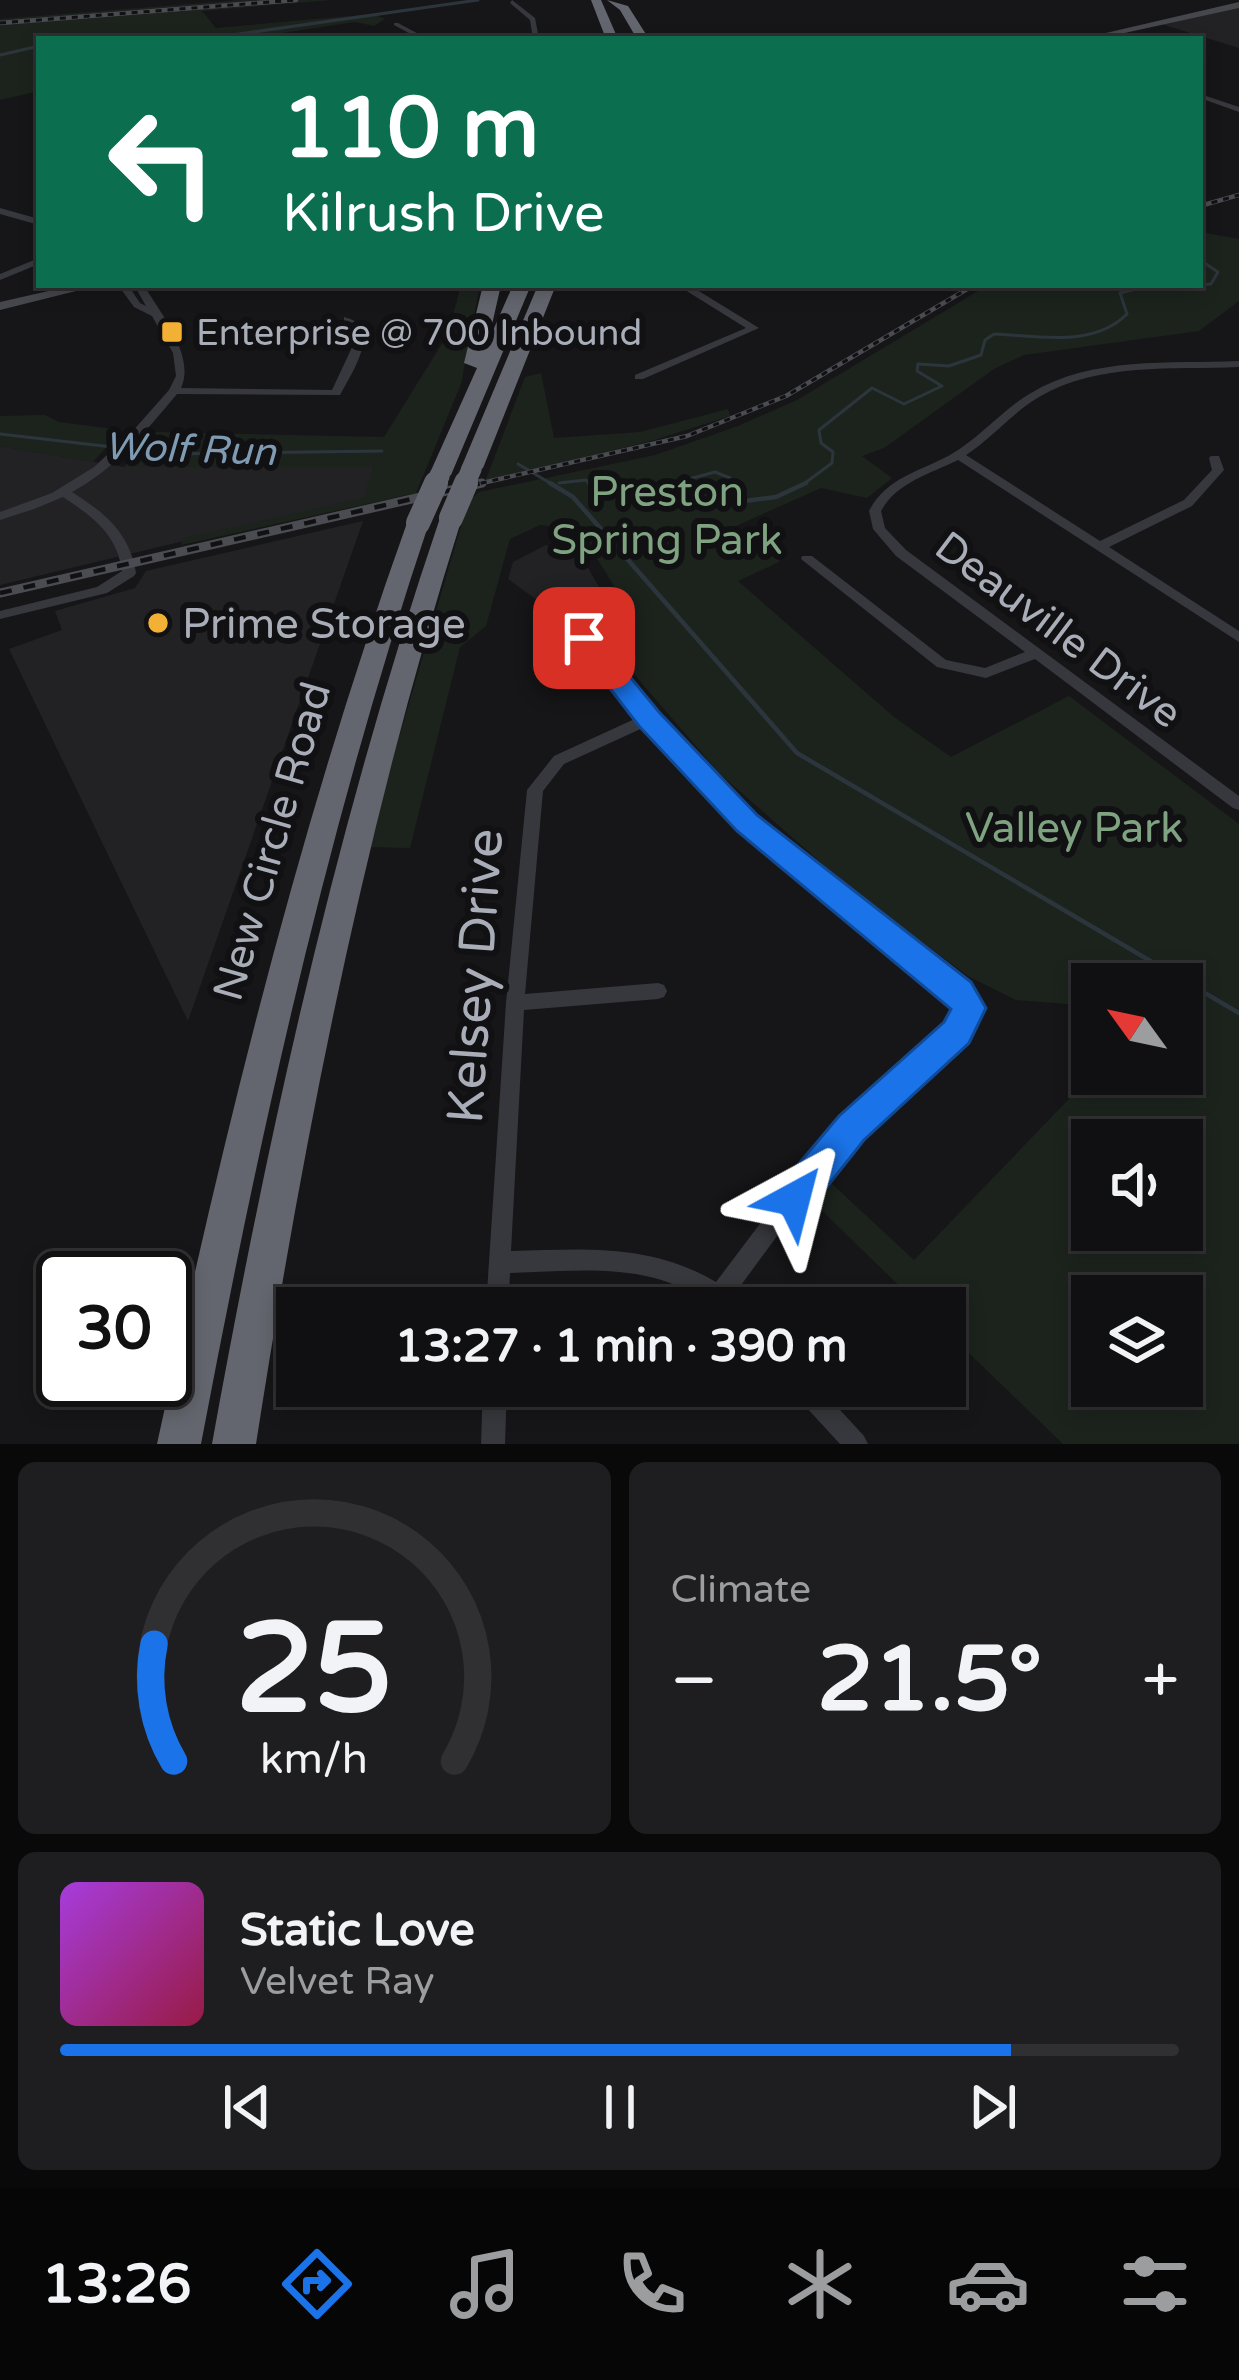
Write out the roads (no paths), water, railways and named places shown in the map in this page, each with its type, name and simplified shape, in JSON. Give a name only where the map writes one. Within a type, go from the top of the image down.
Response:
[{"type":"highway","points":[[599,36],[605,2]]},
{"type":"highway","points":[[605,2],[611,36]]},
{"type":"highway","points":[[605,2],[626,36]]},
{"type":"highway","points":[[605,2],[624,8],[641,36]]},
{"type":"highway","points":[[440,475],[430,465],[478,354],[491,288]]},
{"type":"highway","name":"New Circle Road","points":[[234,1444],[290,1123],[331,934],[435,520],[440,475],[522,288]]},
{"type":"highway","name":"New Circle Road","points":[[178,1444],[228,1198],[298,899],[345,734],[435,520],[472,468],[546,288]]},
{"type":"highway","points":[[513,364],[532,349],[565,288]]},
{"type":"main road","points":[[1098,36],[1239,4]]},
{"type":"main road","points":[[0,306],[80,288]]},
{"type":"street","points":[[512,2],[533,19],[536,36]]},
{"type":"street","points":[[396,24],[419,36]]},
{"type":"street","points":[[1203,97],[1239,110]]},
{"type":"street","points":[[0,212],[36,221]]},
{"type":"street","points":[[0,277],[36,262]]},
{"type":"street","points":[[125,288],[137,305],[152,313]]},
{"type":"street","points":[[0,516],[67,494],[120,455],[173,391],[181,376],[178,353],[141,288]]},
{"type":"street","points":[[639,377],[754,328],[687,288]]},
{"type":"street","points":[[173,391],[336,393],[360,341],[358,327],[348,319]]},
{"type":"street","points":[[1239,364],[1125,371],[1060,382],[1023,403],[958,455],[1239,637]]},
{"type":"street","name":"Deauville Drive","points":[[958,455],[890,490],[875,511],[886,540],[1239,804]]},
{"type":"street","points":[[1100,547],[1188,502],[1217,470],[1215,458]]},
{"type":"street","points":[[0,615],[102,590],[129,573],[124,544],[111,524],[67,494]]},
{"type":"street","points":[[807,559],[942,664],[986,673],[1037,652]]},
{"type":"street","points":[[584,638],[649,719],[747,823],[959,992],[969,1012],[956,1032],[841,1140],[735,1287]]},
{"type":"street","name":"Kelsey Drive","points":[[498,1287],[515,1003],[538,780],[560,760],[649,719]]},
{"type":"street","points":[[515,1003],[658,991]]},
{"type":"street","points":[[499,1262],[632,1262],[689,1277],[703,1287]]},
{"type":"street","points":[[494,1444],[495,1407]]},
{"type":"street","points":[[822,1407],[856,1444]]},
{"type":"waterway","points":[[225,36],[478,0]]},
{"type":"waterway","points":[[0,55],[36,47]]},
{"type":"waterway","points":[[1203,262],[1218,272],[1211,284],[1203,285]]},
{"type":"waterway","points":[[803,484],[832,463],[833,452],[821,443],[819,430],[872,388],[904,404],[942,386],[917,371],[918,364],[949,366],[981,355],[985,340],[994,334],[1046,338],[1098,332],[1127,314],[1120,293],[1139,288]]},
{"type":"waterway","name":"Wolf Run","points":[[0,434],[173,454],[382,451]]},
{"type":"waterway","name":"Wolf Run","points":[[518,464],[552,484]]},
{"type":"waterway","points":[[663,486],[715,472],[730,478],[729,486]]},
{"type":"waterway","points":[[559,483],[586,480],[590,484]]},
{"type":"waterway","points":[[590,484],[617,498],[674,483]]},
{"type":"waterway","points":[[730,483],[737,502],[776,497],[803,484]]},
{"type":"waterway","name":"Wolf Run","points":[[552,484],[573,497],[797,753],[1239,1013]]},
{"type":"railway","points":[[0,23],[296,0]]},
{"type":"railway","points":[[1203,205],[1239,195]]},
{"type":"railway","points":[[469,486],[687,436],[786,396],[969,288]]},
{"type":"railway","points":[[0,593],[482,483]]},
{"type":"place","name":"Enterprise @ 700 Inbound","points":[[172,332]]},
{"type":"place","name":"Prime Storage","points":[[158,623]]},
{"type":"park label","name":"Preston Spring Park","points":[[667,515]]},
{"type":"park label","name":"Valley Park","points":[[1074,827]]}]
